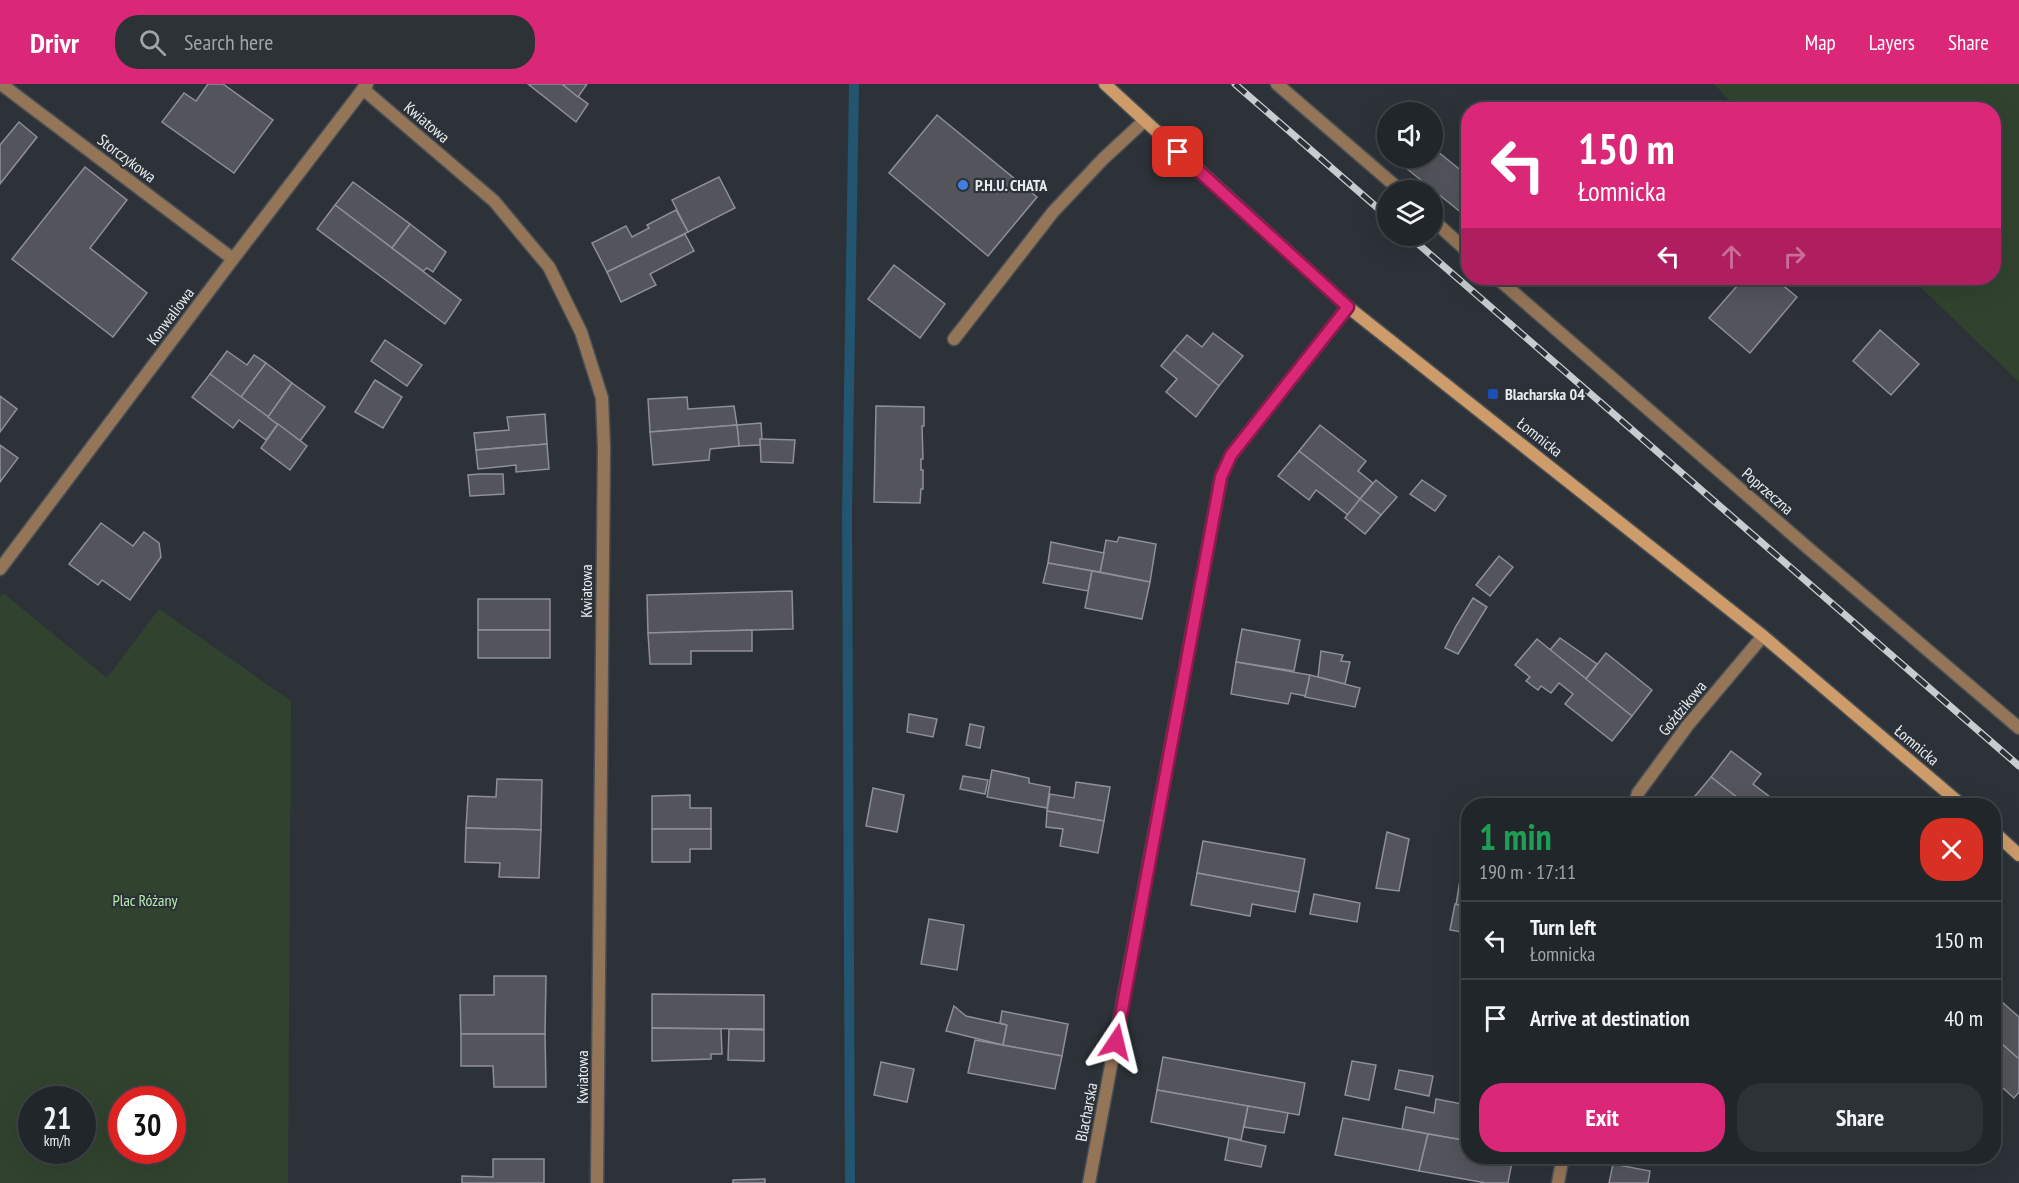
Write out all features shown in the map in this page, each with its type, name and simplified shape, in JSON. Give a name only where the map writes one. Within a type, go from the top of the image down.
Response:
[{"type":"street","name":"Storczykowa","points":[[1,84],[233,259]]},
{"type":"street","name":"Łomnicka","points":[[1106,84],[1144,122],[1348,307],[1763,636],[1954,798]]},
{"type":"street","points":[[1277,84],[1388,180]]},
{"type":"street","name":"Konwaliowa","points":[[0,569],[365,87]]},
{"type":"street","name":"Kwiatowa","points":[[365,87],[494,201],[549,267],[581,332],[602,398],[604,448],[597,1183]]},
{"type":"street","points":[[954,339],[1053,212],[1103,159],[1144,122]]},
{"type":"street","points":[[1443,229],[1461,246]]},
{"type":"street","name":"Poprzeczna","points":[[1505,285],[2019,728]]},
{"type":"street","name":"Blacharska","points":[[1089,1183],[1221,477],[1231,455],[1348,307]]},
{"type":"street","name":"Goździkowa","points":[[1636,798],[1688,725],[1763,636]]},
{"type":"street","points":[[2001,838],[2019,855]]},
{"type":"street","points":[[1558,1183],[1562,1164]]},
{"type":"green space","points":[[1714,84],[2019,84],[2019,382],[1918,285],[2001,285],[2001,102],[1731,102]]},
{"type":"green space","name":"Plac Różany","points":[[3,593],[107,678],[159,609],[291,701],[288,1183],[0,1183],[0,597]]},
{"type":"building","points":[[208,84],[223,84],[273,120],[234,173],[162,122],[184,93],[196,101]]},
{"type":"building","points":[[528,84],[562,84],[588,104],[576,122]]},
{"type":"building","points":[[562,84],[587,84],[578,97]]},
{"type":"building","name":"P.H.U. CHATA","points":[[937,115],[1037,197],[988,256],[889,173]]},
{"type":"building","points":[[19,122],[37,137],[0,184],[0,145]]},
{"type":"building","points":[[1443,156],[1461,170],[1461,212],[1443,198],[1443,180],[1421,180],[1406,168],[1443,168]]},
{"type":"building","points":[[85,167],[127,200],[90,248],[147,293],[113,337],[12,259]]},
{"type":"building","points":[[719,177],[735,208],[688,232],[672,200]]},
{"type":"building","points":[[353,182],[410,224],[392,248],[335,205]]},
{"type":"building","points":[[335,205],[461,300],[445,324],[317,229]]},
{"type":"building","points":[[676,210],[688,232],[607,272],[592,243],[626,226],[632,237],[649,228],[647,225]]},
{"type":"building","points":[[410,224],[446,252],[433,272],[427,268],[423,271],[392,248]]},
{"type":"building","points":[[685,234],[694,251],[650,274],[656,285],[621,302],[607,272]]},
{"type":"building","points":[[894,265],[945,304],[920,338],[868,299]]},
{"type":"building","points":[[1738,285],[1782,285],[1797,297],[1750,353],[1709,318]]},
{"type":"building","points":[[1880,330],[1919,364],[1891,395],[1853,361]]},
{"type":"building","points":[[1213,333],[1243,356],[1219,386],[1174,350],[1187,335],[1202,347]]},
{"type":"building","points":[[385,340],[422,365],[407,386],[371,361]]},
{"type":"building","points":[[1174,350],[1219,386],[1196,417],[1166,392],[1177,379],[1161,366]]},
{"type":"building","points":[[227,351],[247,365],[254,355],[266,363],[241,397],[210,374]]},
{"type":"building","points":[[266,363],[292,383],[268,417],[241,397]]},
{"type":"building","points":[[210,374],[278,424],[266,440],[239,420],[233,428],[192,397]]},
{"type":"building","points":[[375,380],[402,397],[383,428],[355,412]]},
{"type":"building","points":[[292,383],[325,407],[300,441],[268,417]]},
{"type":"building","points":[[0,396],[17,409],[0,432]]},
{"type":"building","points":[[687,397],[688,409],[734,406],[737,425],[650,432],[648,399]]},
{"type":"building","points":[[876,406],[924,407],[923,459],[921,459],[923,489],[921,489],[920,503],[874,502]]},
{"type":"building","points":[[545,414],[547,444],[476,450],[474,433],[509,430],[507,417]]},
{"type":"building","points":[[761,423],[760,445],[739,446],[737,425]]},
{"type":"building","points":[[278,424],[307,446],[290,470],[261,448]]},
{"type":"building","points":[[737,425],[739,446],[710,449],[709,460],[653,465],[650,432]]},
{"type":"building","points":[[1320,425],[1366,461],[1358,471],[1373,483],[1360,499],[1299,451]]},
{"type":"building","points":[[760,439],[795,440],[793,463],[761,462]]},
{"type":"building","points":[[547,444],[549,469],[516,472],[516,465],[478,469],[476,450]]},
{"type":"building","points":[[0,445],[18,458],[0,482]]},
{"type":"building","points":[[1299,451],[1360,499],[1348,515],[1316,490],[1309,500],[1278,476]]},
{"type":"building","points":[[503,474],[504,494],[470,496],[468,475]]},
{"type":"building","points":[[1376,480],[1397,497],[1381,515],[1360,499]]},
{"type":"building","points":[[1422,480],[1446,496],[1435,511],[1410,494]]},
{"type":"building","points":[[1360,499],[1381,515],[1365,534],[1345,518]]},
{"type":"building","points":[[101,523],[133,546],[144,532],[159,543],[161,557],[130,600],[102,580],[98,585],[69,564]]},
{"type":"building","points":[[1119,537],[1156,544],[1150,582],[1100,572],[1106,540],[1117,542]]},
{"type":"building","points":[[1051,542],[1104,553],[1100,572],[1048,563]]},
{"type":"building","points":[[1499,556],[1513,567],[1490,596],[1476,585]]},
{"type":"building","points":[[1048,563],[1092,571],[1088,591],[1043,583]]},
{"type":"building","points":[[1092,571],[1150,582],[1142,619],[1085,608]]},
{"type":"building","points":[[792,591],[793,629],[648,633],[647,595]]},
{"type":"building","points":[[1473,598],[1487,607],[1458,654],[1445,648]]},
{"type":"building","points":[[478,599],[550,599],[550,630],[478,630]]},
{"type":"building","points":[[1242,629],[1300,640],[1294,671],[1236,662]]},
{"type":"building","points":[[478,630],[550,630],[550,658],[478,658]]},
{"type":"building","points":[[752,630],[752,651],[691,651],[691,664],[650,664],[648,633]]},
{"type":"building","points":[[1560,638],[1597,664],[1586,679],[1550,650]]},
{"type":"building","points":[[1537,639],[1632,716],[1612,741],[1565,704],[1573,694],[1559,683],[1551,693],[1541,686],[1538,690],[1526,681],[1530,677],[1515,665]]},
{"type":"building","points":[[1321,651],[1343,655],[1341,661],[1350,662],[1345,684],[1318,677]]},
{"type":"building","points":[[1606,653],[1652,690],[1632,716],[1586,679]]},
{"type":"building","points":[[1236,662],[1310,675],[1306,696],[1291,693],[1288,704],[1231,694]]},
{"type":"building","points":[[1310,675],[1360,688],[1355,707],[1305,697]]},
{"type":"building","points":[[909,714],[937,719],[933,737],[907,732]]},
{"type":"building","points":[[970,724],[984,727],[980,748],[966,745]]},
{"type":"building","points":[[1731,751],[1761,774],[1753,784],[1770,797],[1738,798],[1711,777]]},
{"type":"building","points":[[992,770],[1029,778],[1029,783],[1050,787],[1047,808],[987,797]]},
{"type":"building","points":[[963,776],[988,780],[985,794],[960,789]]},
{"type":"building","points":[[1711,777],[1738,798],[1693,798]]},
{"type":"building","points":[[497,779],[542,780],[541,830],[466,828],[468,796],[496,797]]},
{"type":"building","points":[[1076,782],[1110,787],[1104,821],[1047,811],[1050,794],[1074,798]]},
{"type":"building","points":[[873,788],[904,795],[897,832],[866,826]]},
{"type":"building","points":[[690,795],[690,808],[711,808],[711,829],[652,829],[652,796]]},
{"type":"building","points":[[1047,811],[1104,821],[1098,853],[1060,846],[1063,829],[1046,827]]},
{"type":"building","points":[[466,828],[541,830],[539,878],[499,877],[500,863],[465,862]]},
{"type":"building","points":[[652,829],[711,829],[711,849],[690,849],[690,862],[652,862]]},
{"type":"building","points":[[1387,832],[1409,839],[1399,891],[1376,888]]},
{"type":"building","points":[[1203,841],[1305,859],[1299,892],[1197,873]]},
{"type":"building","points":[[1197,873],[1299,892],[1295,912],[1252,904],[1250,916],[1191,905]]},
{"type":"building","points":[[1460,880],[1461,880],[1461,906],[1456,905]]},
{"type":"building","points":[[1314,894],[1360,903],[1357,922],[1310,914]]},
{"type":"building","points":[[1455,904],[1461,905],[1461,932],[1450,930]]},
{"type":"building","points":[[929,919],[964,925],[957,970],[921,964]]},
{"type":"building","points":[[494,976],[546,976],[545,1034],[461,1034],[460,995],[494,995]]},
{"type":"building","points":[[652,994],[764,995],[764,1029],[652,1028]]},
{"type":"building","points":[[2001,1001],[2019,1017],[2019,1059],[2001,1043]]},
{"type":"building","points":[[954,1006],[966,1016],[1007,1025],[1003,1045],[946,1031]]},
{"type":"building","points":[[1002,1011],[1068,1024],[1062,1056],[1003,1045],[1007,1025],[1000,1023]]},
{"type":"building","points":[[652,1028],[721,1029],[722,1054],[711,1054],[711,1059],[652,1061]]},
{"type":"building","points":[[729,1029],[764,1030],[764,1061],[728,1060]]},
{"type":"building","points":[[461,1034],[545,1034],[546,1087],[494,1087],[493,1066],[461,1066]]},
{"type":"building","points":[[975,1040],[1062,1056],[1055,1089],[968,1073]]},
{"type":"building","points":[[2001,1043],[2019,1059],[2019,1092],[2014,1098],[2001,1086]]},
{"type":"building","points":[[1163,1057],[1305,1083],[1299,1115],[1157,1090]]},
{"type":"building","points":[[1352,1061],[1376,1065],[1369,1100],[1345,1095]]},
{"type":"building","points":[[881,1062],[914,1069],[907,1102],[874,1095]]},
{"type":"building","points":[[1399,1070],[1433,1076],[1429,1096],[1395,1089]]},
{"type":"building","points":[[1157,1090],[1248,1106],[1241,1140],[1151,1122]]},
{"type":"building","points":[[1436,1099],[1461,1104],[1461,1140],[1402,1129],[1406,1107],[1434,1113]]},
{"type":"building","points":[[1248,1106],[1288,1113],[1284,1133],[1244,1127]]},
{"type":"building","points":[[1343,1118],[1428,1134],[1419,1171],[1335,1155]]},
{"type":"building","points":[[1428,1134],[1461,1140],[1461,1164],[1512,1164],[1508,1183],[1486,1183],[1419,1171]]},
{"type":"building","points":[[1229,1138],[1266,1146],[1261,1167],[1225,1160]]},
{"type":"building","points":[[493,1159],[544,1159],[544,1183],[462,1183],[462,1176],[493,1177]]},
{"type":"building","points":[[1613,1164],[1650,1171],[1648,1183],[1609,1183]]},
{"type":"building","points":[[765,1179],[765,1183],[733,1183],[733,1180]]},
{"type":"waterway","points":[[850,1183],[847,512],[854,84]]},
{"type":"railway","points":[[1235,84],[1377,207]]},
{"type":"railway","points":[[1421,246],[1461,281]]},
{"type":"railway","points":[[1465,285],[2019,766]]},
{"type":"place","name":"P.H.U. CHATA","points":[[963,185]]},
{"type":"place","name":"Blacharska 04","points":[[1493,394]]},
{"type":"route","points":[[1116,1042],[1221,477],[1231,455],[1348,307],[1178,152]]}]
